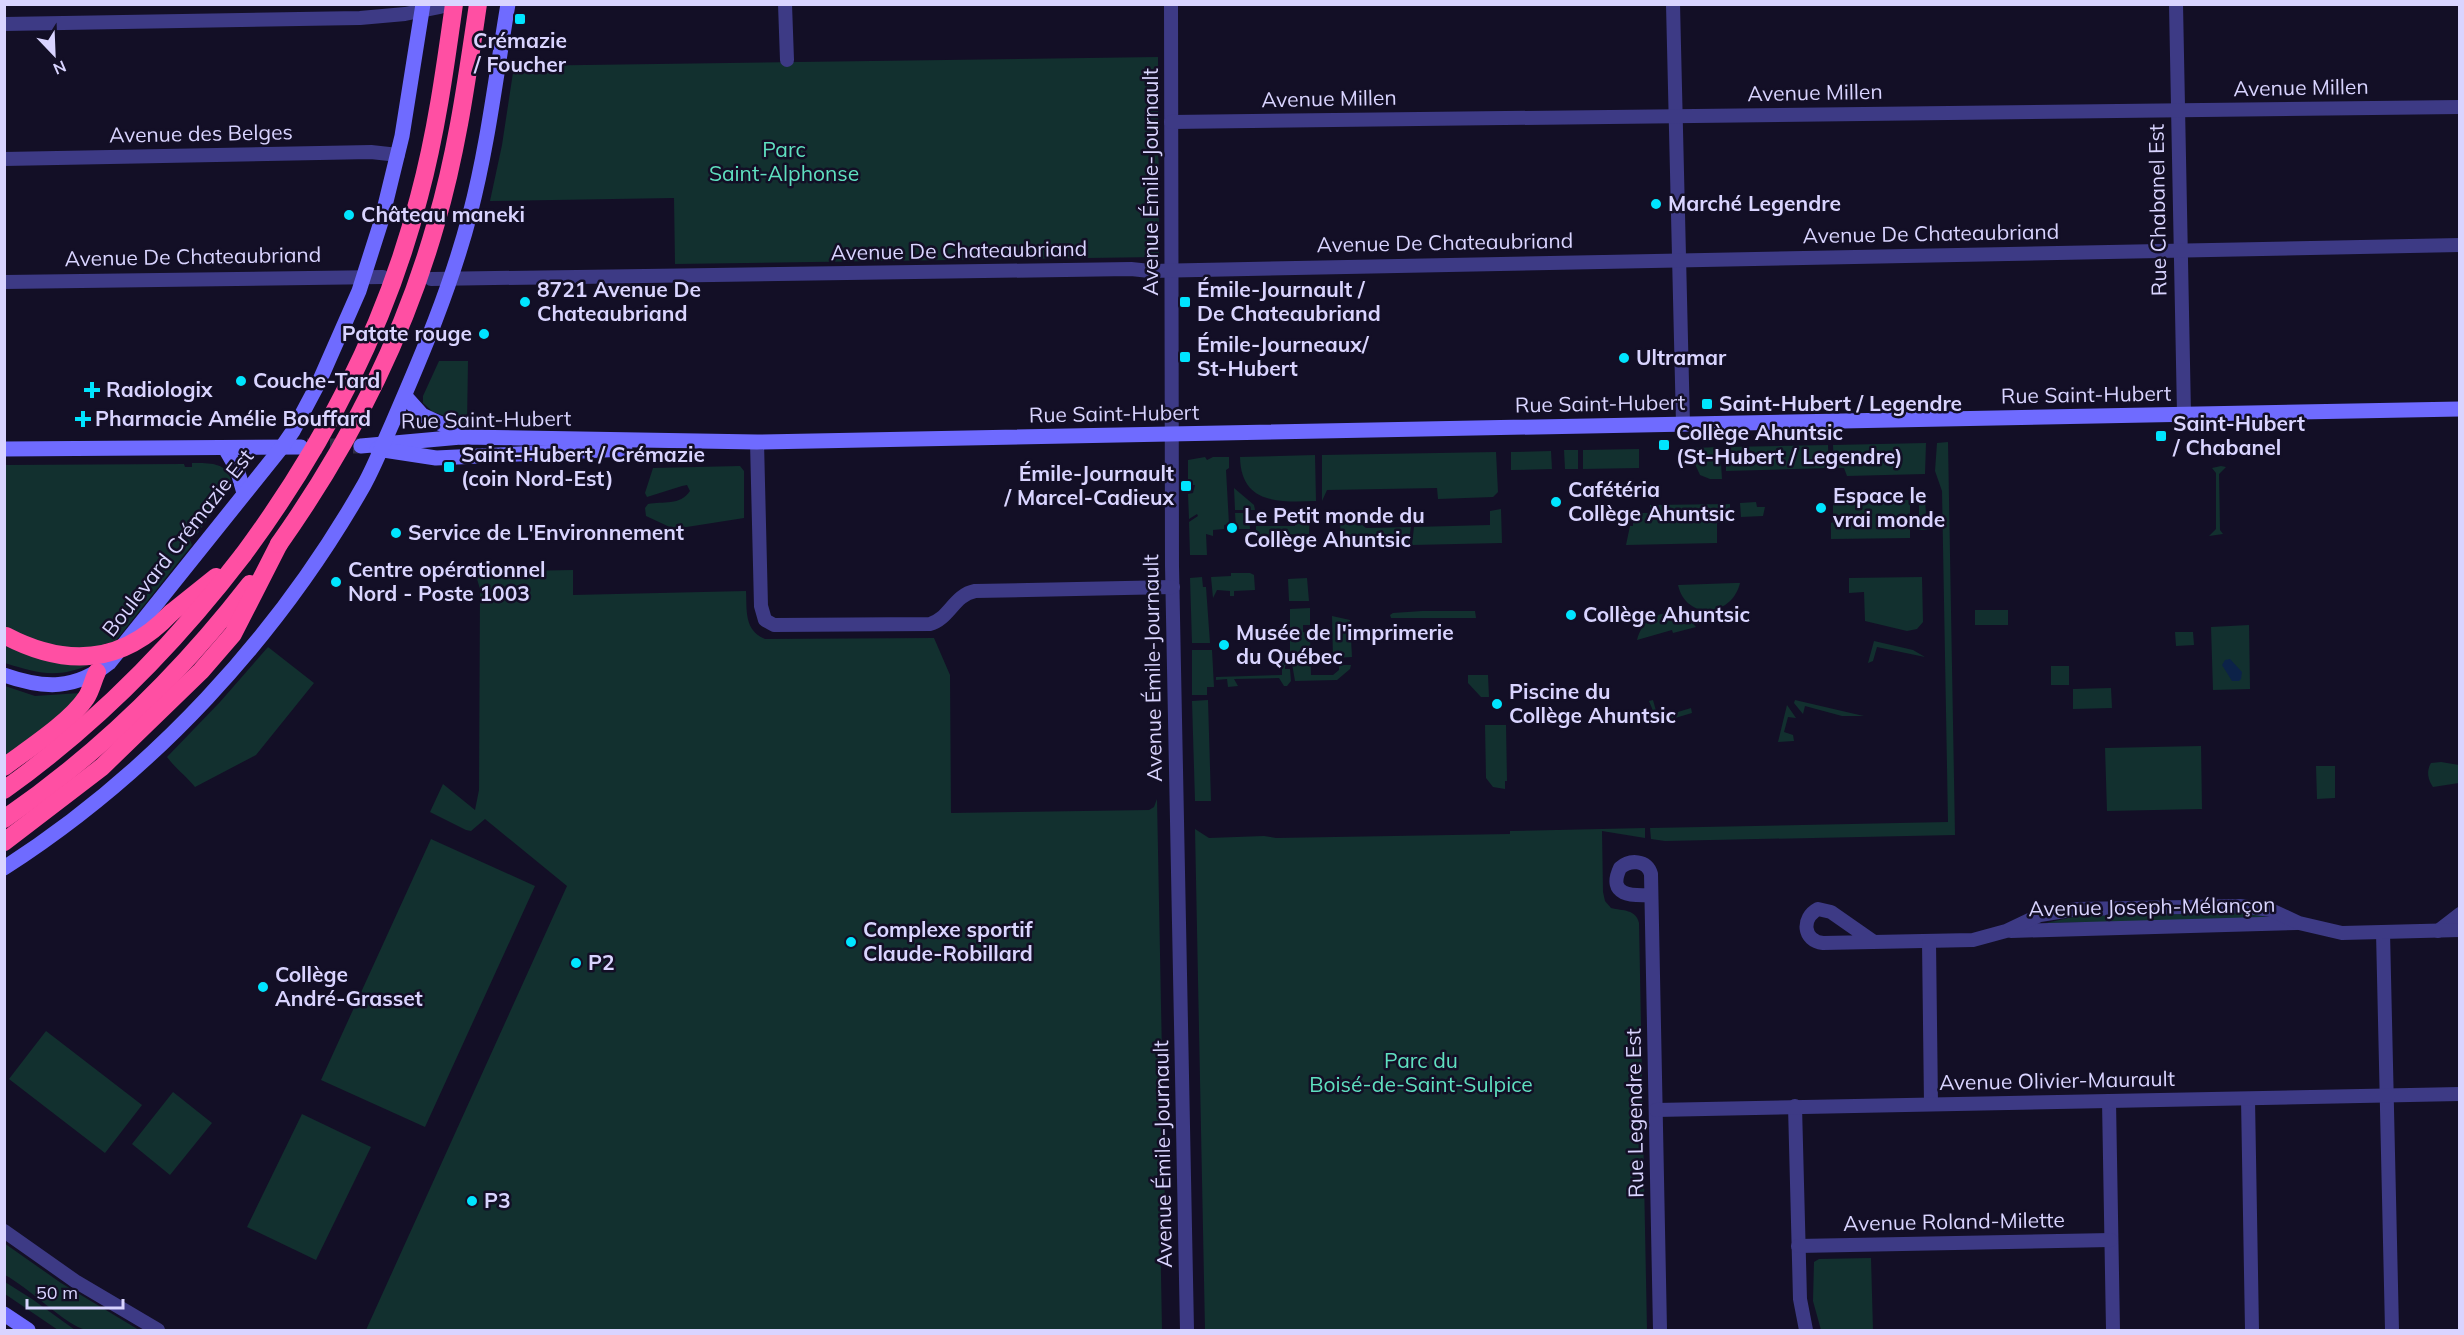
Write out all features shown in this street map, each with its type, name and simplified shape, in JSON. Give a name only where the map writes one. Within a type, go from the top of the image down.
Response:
[{"type":"highway","points":[[4,819],[81,760],[153,693],[208,635],[279,544],[332,465],[360,415],[393,344],[418,281],[437,222],[456,140],[478,4]]},
{"type":"highway","points":[[4,790],[59,748],[139,676],[214,593],[295,481],[332,420],[366,351],[390,292],[425,176],[441,89],[447,6]]},
{"type":"highway","points":[[10,838],[102,767],[201,671],[234,634],[279,544]]},
{"type":"highway","points":[[4,636],[57,656],[97,656],[123,649],[153,631],[171,613],[243,555]]},
{"type":"highway","points":[[4,767],[58,726],[87,697],[97,672]]},
{"type":"main road","points":[[4,868],[64,827],[128,775],[218,685],[249,650],[301,582],[351,507],[405,396],[430,337],[450,278],[467,223],[484,152],[508,4]]},
{"type":"main road","name":"Boulevard Crémazie Est","points":[[4,675],[46,685],[75,682],[97,672],[120,652],[293,432],[319,382],[364,276],[381,222],[398,155],[422,8]]},
{"type":"main road","points":[[405,396],[422,415],[452,429],[461,437]]},
{"type":"main road","name":"Rue Saint-Hubert","points":[[382,447],[436,458],[750,442],[2460,408]]},
{"type":"main road","name":"Rue Saint-Hubert","points":[[382,447],[461,437],[750,442]]},
{"type":"main road","points":[[4,449],[301,447]]},
{"type":"main road","points":[[225,448],[237,469],[244,493]]},
{"type":"main road","points":[[4,1314],[28,1330]]},
{"type":"street","points":[[785,4],[787,60]]},
{"type":"street","name":"Avenue Émile-Journault","points":[[1171,4],[1173,270],[1171,434],[1187,1330]]},
{"type":"street","points":[[1673,4],[1683,424]]},
{"type":"street","name":"Rue Chabanel Est","points":[[2176,4],[2184,414]]},
{"type":"street","points":[[4,24],[360,18],[405,14],[422,8],[447,6]]},
{"type":"street","name":"Avenue Millen","points":[[1171,122],[2460,107]]},
{"type":"street","name":"Avenue des Belges","points":[[4,159],[371,152],[398,155]]},
{"type":"street","name":"Avenue De Chateaubriand","points":[[431,279],[1173,270],[2460,244]]},
{"type":"street","name":"Avenue De Chateaubriand","points":[[4,282],[383,277]]},
{"type":"street","points":[[750,442],[761,606],[765,620],[774,625],[933,624],[965,594],[975,591],[1173,587]]},
{"type":"street","name":"Rue Legendre Est","points":[[1651,895],[1660,1330]]},
{"type":"street","name":"Avenue Joseph-Mélançon","points":[[1874,942],[1973,940],[2006,931],[2040,915],[2077,909],[2240,906],[2271,910],[2299,923],[2342,933],[2460,930]]},
{"type":"street","points":[[2438,931],[2460,914]]},
{"type":"street","name":"Avenue Joseph-Mélançon","points":[[2006,931],[2260,926],[2299,923]]},
{"type":"street","points":[[2383,932],[2392,1330]]},
{"type":"street","points":[[1929,942],[1931,1104]]},
{"type":"street","name":"Avenue Olivier-Maurault","points":[[1656,1110],[2460,1094]]},
{"type":"street","points":[[2248,1099],[2252,1330]]},
{"type":"street","points":[[2109,1101],[2113,1330]]},
{"type":"street","points":[[1795,1106],[1800,1307],[1806,1330]]},
{"type":"street","points":[[4,1231],[75,1281],[158,1330]]},
{"type":"street","name":"Avenue Roland-Milette","points":[[1798,1245],[2111,1240]]},
{"type":"green space","name":"Parc Saint-Alphonse","points":[[1158,57],[1159,257],[675,264],[674,198],[490,201],[502,145],[514,66]]},
{"type":"green space","points":[[439,361],[468,361],[467,423],[433,412],[423,403],[423,396]]},
{"type":"green space","points":[[1948,442],[1955,835],[1665,841],[1651,839],[1650,828],[1948,822],[1942,491],[1935,471],[1937,443]]},
{"type":"green space","points":[[1926,443],[1925,474],[1847,476],[1844,468],[1834,468],[1833,445]]},
{"type":"green space","points":[[1828,445],[1829,468],[1726,471],[1726,447]]},
{"type":"green space","points":[[1720,447],[1722,479],[1710,479],[1700,475],[1694,462],[1693,448]]},
{"type":"green space","points":[[1639,449],[1639,468],[1583,469],[1583,450]]},
{"type":"green space","points":[[1564,450],[1578,450],[1578,469],[1565,469]]},
{"type":"green space","points":[[1551,451],[1552,469],[1511,470],[1511,452]]},
{"type":"green space","points":[[1496,452],[1498,492],[1493,497],[1438,499],[1437,488],[1327,490],[1322,501],[1322,455]]},
{"type":"green space","points":[[1315,455],[1316,501],[1276,500],[1265,497],[1255,492],[1247,484],[1242,473],[1240,457]]},
{"type":"green space","points":[[1205,457],[1207,460],[1213,457],[1229,457],[1229,468],[1226,470],[1229,524],[1224,525],[1224,529],[1213,530],[1213,536],[1206,534],[1207,555],[1190,555],[1189,522],[1198,516],[1197,514],[1189,519],[1188,494],[1193,493],[1195,485],[1188,485],[1188,460]]},
{"type":"green space","points":[[192,463],[221,467],[229,474],[231,480],[226,486],[229,490],[197,534],[194,532],[189,538],[192,545],[114,643],[77,648],[53,646],[30,639],[5,627],[5,465],[184,464],[185,467],[192,467]]},
{"type":"green space","points":[[740,466],[744,471],[744,518],[674,529],[646,516],[645,508],[648,504],[676,501],[690,491],[687,485],[647,497],[645,493],[653,468]]},
{"type":"green space","points":[[2226,467],[2219,474],[2220,530],[2223,534],[2209,536],[2216,529],[2216,473],[2212,468]]},
{"type":"green space","points":[[1234,488],[1254,505],[1255,510],[1235,510]]},
{"type":"green space","points":[[1919,499],[1925,499],[1927,530],[1919,530]]},
{"type":"green space","points":[[1910,500],[1910,538],[1831,539],[1831,523],[1842,518],[1840,515],[1833,515],[1833,501]]},
{"type":"green space","points":[[1756,502],[1757,507],[1765,507],[1763,516],[1741,517],[1740,503]]},
{"type":"green space","points":[[1730,504],[1730,522],[1717,523],[1717,543],[1626,545],[1630,526],[1633,526],[1633,513],[1650,513],[1650,505]]},
{"type":"green space","points":[[1501,509],[1502,543],[1412,545],[1414,527],[1490,525],[1490,511]]},
{"type":"green space","points":[[1310,512],[1309,534],[1256,535],[1256,526],[1295,526],[1295,513]]},
{"type":"green space","points":[[1341,512],[1366,528],[1411,527],[1408,545],[1341,546],[1340,517],[1345,516]]},
{"type":"green space","points":[[1235,513],[1249,513],[1250,529],[1236,529]]},
{"type":"green space","name":"Complexe sportif Claude-Robillard","points":[[573,570],[573,595],[746,591],[750,625],[753,631],[765,639],[934,638],[950,675],[951,813],[1149,810],[1154,807],[1157,799],[1165,1210],[1160,1220],[1162,1330],[366,1330],[567,886],[485,819],[471,831],[430,812],[443,784],[475,810],[479,790],[480,589],[475,572]]},
{"type":"green space","points":[[1231,573],[1254,575],[1255,590],[1234,591],[1234,596],[1230,596],[1230,591],[1217,590],[1213,598],[1211,577],[1231,576]]},
{"type":"green space","points":[[1202,577],[1203,587],[1206,587],[1210,643],[1192,643],[1190,578]]},
{"type":"green space","points":[[1922,577],[1923,622],[1917,629],[1907,631],[1865,621],[1864,592],[1849,593],[1849,578]]},
{"type":"green space","points":[[1307,578],[1309,601],[1289,601],[1288,579]]},
{"type":"green space","points":[[1740,583],[1728,603],[1709,610],[1690,605],[1683,597],[1678,585]]},
{"type":"green space","points":[[1310,608],[1310,625],[1303,625],[1303,632],[1310,633],[1311,675],[1333,675],[1339,670],[1339,665],[1351,665],[1350,669],[1337,680],[1295,681],[1290,652],[1290,609]]},
{"type":"green space","points":[[1975,610],[2008,610],[2008,625],[1975,625]]},
{"type":"green space","points":[[1422,611],[1475,611],[1476,618],[1391,618],[1390,615]]},
{"type":"green space","points":[[1674,613],[1689,619],[1696,627],[1673,633],[1672,630],[1637,640],[1642,628],[1650,619],[1660,614]]},
{"type":"green space","points":[[1332,616],[1350,620],[1352,657],[1333,658]]},
{"type":"green space","points":[[2249,625],[2250,689],[2213,690],[2211,627]]},
{"type":"green space","points":[[2175,632],[2193,632],[2194,645],[2176,646]]},
{"type":"green space","points":[[1874,641],[1913,650],[1925,657],[1877,647],[1873,661],[1868,663]]},
{"type":"green space","points":[[5,644],[93,663],[59,673],[28,670],[5,663]]},
{"type":"green space","points":[[268,647],[314,683],[256,755],[195,787],[167,757],[220,702]]},
{"type":"green space","points":[[1192,650],[1212,650],[1214,687],[1207,687],[1207,695],[1192,695]]},
{"type":"green space","points":[[1282,655],[1286,655],[1289,666],[1285,666],[1285,669],[1290,669],[1291,681],[1287,686],[1284,686],[1279,678],[1234,679],[1238,686],[1228,687],[1227,679],[1216,680],[1216,677],[1282,675]]},
{"type":"green space","points":[[2051,666],[2069,666],[2069,685],[2051,685]]},
{"type":"green space","points":[[1468,675],[1488,675],[1489,697],[1481,697],[1468,683]]},
{"type":"green space","points":[[5,686],[35,696],[80,693],[68,708],[5,757]]},
{"type":"green space","points":[[2111,688],[2112,708],[2073,709],[2073,689]]},
{"type":"green space","points":[[1208,700],[1211,801],[1195,801],[1192,701]]},
{"type":"green space","points":[[1653,700],[1658,718],[1691,708],[1692,713],[1658,723],[1649,701]]},
{"type":"green space","points":[[1795,700],[1864,716],[1842,716],[1805,706],[1803,714],[1794,703]]},
{"type":"green space","points":[[1787,705],[1796,718],[1788,717],[1784,732],[1793,735],[1794,741],[1778,742]]},
{"type":"green space","points":[[1485,725],[1506,725],[1507,781],[1505,781],[1505,789],[1493,787],[1486,778]]},
{"type":"green space","points":[[2201,746],[2202,809],[2107,811],[2105,748]]},
{"type":"green space","points":[[2431,763],[2459,765],[2459,783],[2433,787],[2428,769]]},
{"type":"green space","points":[[2316,766],[2335,766],[2335,798],[2317,799]]},
{"type":"green space","name":"Parc du Boisé-de-Saint-Sulpice","points":[[1645,828],[1645,838],[1602,831],[1605,901],[1611,908],[1632,913],[1639,923],[1647,1330],[1205,1330],[1195,829],[1209,838],[1264,836],[1276,838],[1510,834],[1510,831]]},
{"type":"green space","points":[[431,839],[535,886],[425,1127],[321,1080]]},
{"type":"green space","points":[[2245,913],[2268,917],[2268,919],[2046,923],[2077,916]]},
{"type":"green space","points":[[46,1031],[142,1105],[105,1153],[9,1079]]},
{"type":"green space","points":[[173,1092],[212,1123],[170,1175],[132,1144]]},
{"type":"green space","points":[[302,1114],[371,1147],[316,1260],[247,1227]]},
{"type":"green space","points":[[4,1243],[61,1283],[139,1330],[112,1332],[92,1331],[78,1327],[5,1275]]},
{"type":"green space","points":[[1871,1258],[1873,1330],[1821,1330],[1813,1301],[1814,1262],[1819,1259]]},
{"type":"green space","points":[[5,1282],[75,1330],[58,1330],[5,1294]]},
{"type":"water","points":[[2230,659],[2242,672],[2239,681],[2232,681],[2222,665],[2225,660]]},
{"type":"tunnel","points":[[307,446],[361,446]]},
{"type":"place","name":"Crémazie / Foucher","points":[[520,19]]},
{"type":"place","name":"Marché Legendre","points":[[1656,204]]},
{"type":"place","name":"Château maneki","points":[[349,215]]},
{"type":"place","name":"8721 Avenue De Chateaubriand","points":[[525,302]]},
{"type":"place","name":"Émile-Journault / De Chateaubriand","points":[[1185,302]]},
{"type":"place","name":"Patate rouge","points":[[484,334]]},
{"type":"place","name":"Émile-Journeaux/ St-Hubert","points":[[1185,357]]},
{"type":"place","name":"Ultramar","points":[[1624,358]]},
{"type":"place","name":"Couche-Tard","points":[[241,381]]},
{"type":"place","name":"Radiologix","points":[[92,390]]},
{"type":"place","name":"Saint-Hubert / Legendre","points":[[1707,404]]},
{"type":"place","name":"Pharmacie Amélie Bouffard","points":[[83,419]]},
{"type":"place","name":"Saint-Hubert / Chabanel","points":[[2161,436]]},
{"type":"place","name":"Collège Ahuntsic (St-Hubert / Legendre)","points":[[1664,445]]},
{"type":"place","name":"Saint-Hubert / Crémazie (coin Nord-Est)","points":[[449,467]]},
{"type":"place","name":"Émile-Journault / Marcel-Cadieux","points":[[1186,486]]},
{"type":"place","name":"Cafétéria Collège Ahuntsic","points":[[1556,502]]},
{"type":"place","name":"Espace le vrai monde","points":[[1821,508]]},
{"type":"place","name":"Le Petit monde du Collège Ahuntsic","points":[[1232,528]]},
{"type":"place","name":"Service de L'Environnement","points":[[396,533]]},
{"type":"place","name":"Centre opérationnel Nord - Poste 1003","points":[[336,582]]},
{"type":"place","name":"Collège Ahuntsic","points":[[1571,615]]},
{"type":"place","name":"Musée de l'imprimerie du Québec","points":[[1224,645]]},
{"type":"place","name":"Piscine du Collège Ahuntsic","points":[[1497,704]]},
{"type":"place","name":"Complexe sportif Claude-Robillard","points":[[851,942]]},
{"type":"place","name":"P2","points":[[576,963]]},
{"type":"place","name":"Collège André-Grasset","points":[[263,987]]},
{"type":"place","name":"P3","points":[[472,1201]]}]
